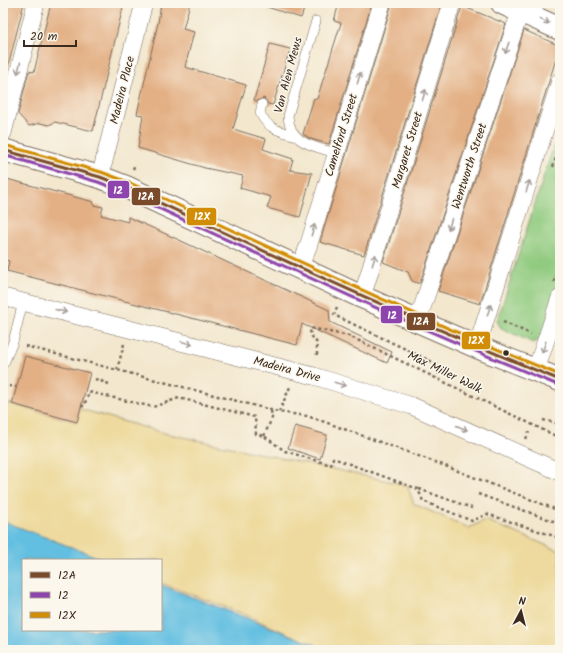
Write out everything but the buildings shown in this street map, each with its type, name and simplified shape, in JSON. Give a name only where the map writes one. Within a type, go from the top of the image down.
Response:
[{"type":"main road","points":[[515,6],[560,29]]},
{"type":"main road","points":[[3,150],[100,177],[149,196],[300,266],[362,297],[477,347],[560,380]]},
{"type":"street","points":[[3,133],[36,3]]},
{"type":"street","name":"Madeira Place","points":[[100,177],[144,3]]},
{"type":"street","name":"Camelford Street","points":[[300,266],[308,247],[382,3]]},
{"type":"street","name":"Margaret Street","points":[[362,297],[452,3]]},
{"type":"street","name":"Wentworth Street","points":[[417,320],[423,305],[515,6]]},
{"type":"street","points":[[477,347],[560,81]]},
{"type":"street","points":[[536,370],[557,291]]},
{"type":"street","name":"Madeira Drive","points":[[3,296],[314,376],[412,406],[560,472]]},
{"type":"lane","name":"Van Alen Mews","points":[[293,135],[288,116],[316,21]]},
{"type":"lane","name":"Van Alen Mews","points":[[262,104],[260,113],[265,122],[278,131],[293,135],[308,146],[335,154]]},
{"type":"lane","points":[[4,363],[13,342],[23,302]]},
{"type":"path","points":[[551,174],[560,145]]},
{"type":"path","points":[[557,291],[560,263]]},
{"type":"path","points":[[338,305],[334,315],[439,365],[440,370],[436,378]]},
{"type":"path","points":[[505,316],[502,323],[535,335]]},
{"type":"path","name":"Max Miller Walk","points":[[317,355],[317,343],[310,334],[311,328],[349,336],[560,438]]},
{"type":"path","points":[[13,342],[271,410],[322,421],[435,462],[559,510],[557,520],[553,521],[478,494]]},
{"type":"path","points":[[95,379],[109,384]]},
{"type":"path","points":[[3,385],[16,387]]},
{"type":"path","points":[[81,406],[84,406],[89,392],[153,407],[179,398],[255,417],[256,434],[264,436],[285,451],[331,465],[333,458],[472,508]]},
{"type":"path","points":[[264,436],[272,418],[271,410]]},
{"type":"path","points":[[543,420],[560,424]]},
{"type":"path","points":[[418,489],[423,501],[472,520],[487,514],[560,538]]},
{"type":"green space","points":[[560,126],[560,284],[542,339],[533,343],[501,328],[497,321]]},
{"type":"sand","points":[[3,402],[77,422],[80,409],[164,433],[407,485],[414,504],[469,528],[485,520],[560,551],[560,650],[324,650],[241,613],[162,583],[162,559],[100,559],[3,522]]},
{"type":"water","points":[[3,521],[102,559],[22,559],[22,631],[162,631],[162,585],[329,650],[3,650]]},
{"type":"transit line","name":"12X","points":[[4,145],[101,172],[128,182],[396,305],[560,375]]},
{"type":"transit line","name":"12A","points":[[3,150],[100,177],[126,187],[396,311],[560,380]]},
{"type":"transit line","name":"12","points":[[3,155],[98,182],[124,192],[394,316],[558,385]]}]
